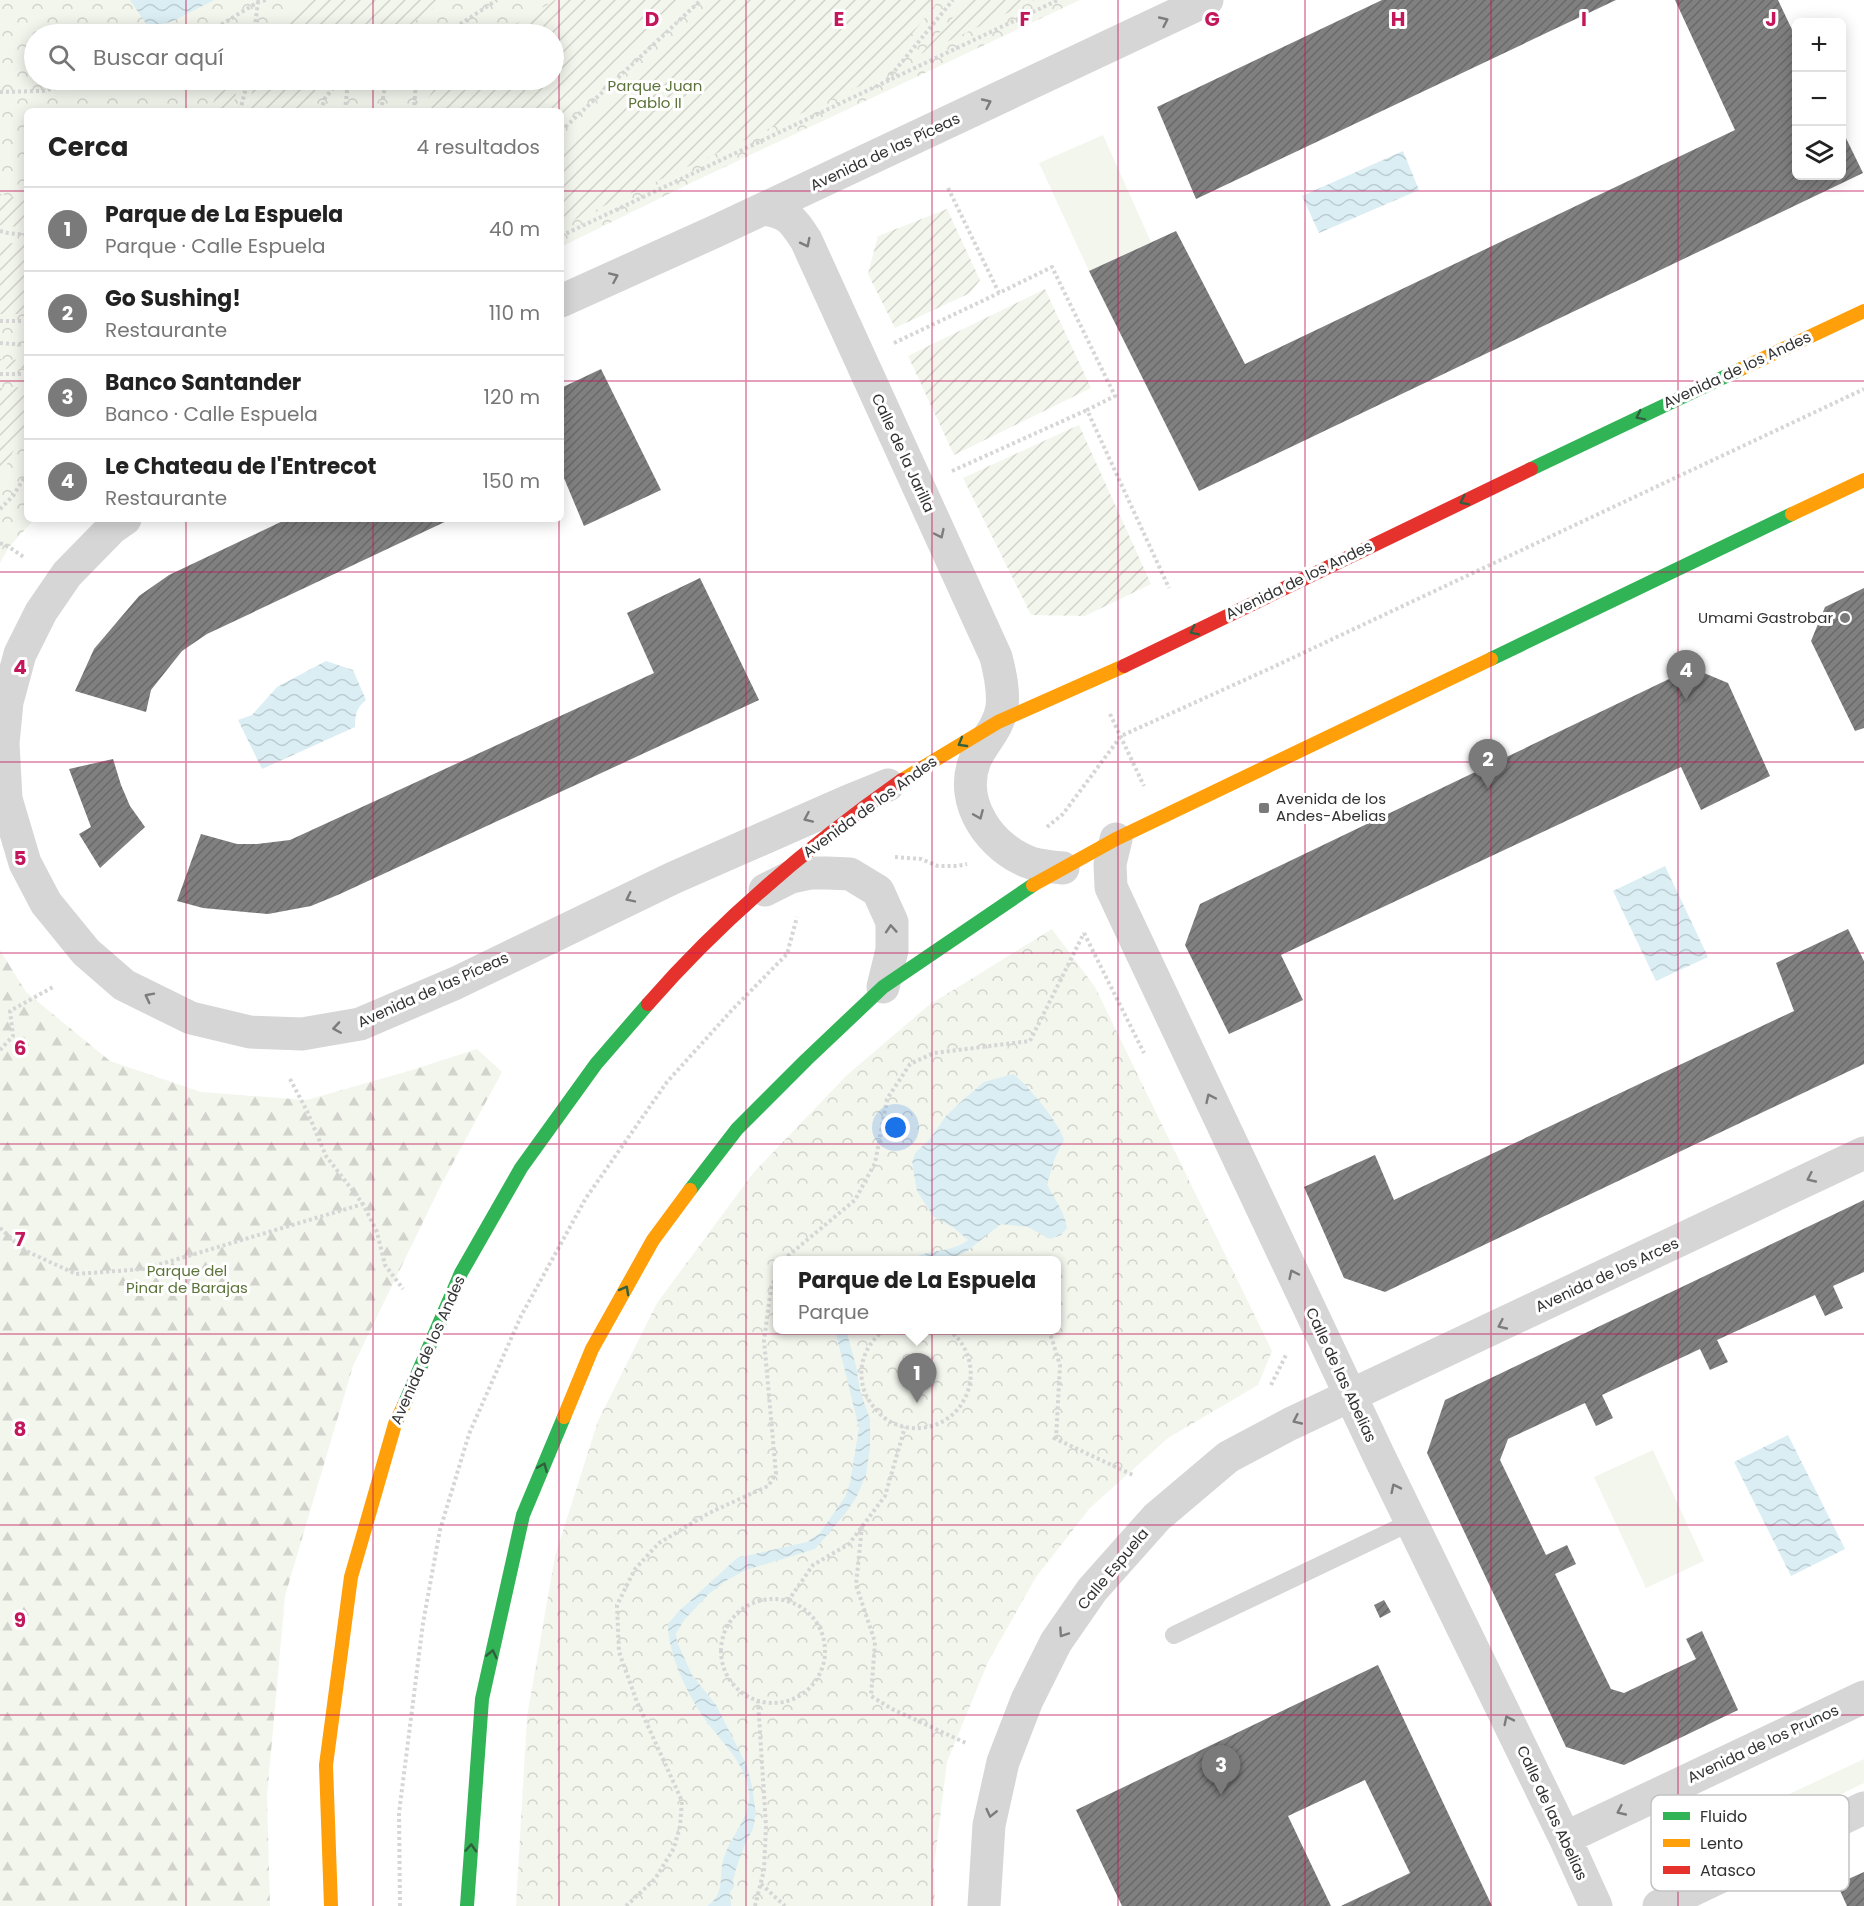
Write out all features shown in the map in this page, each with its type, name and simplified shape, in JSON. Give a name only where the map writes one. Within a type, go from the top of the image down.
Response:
[{"type":"main road","name":"Avenida de los Andes","points":[[331,1906],[326,1765],[351,1577],[395,1424],[461,1274],[521,1168],[596,1064],[676,972],[760,892],[816,844],[901,781],[998,722],[1095,680],[1627,422],[1864,311]]},
{"type":"main road","points":[[467,1906],[482,1699],[523,1515],[592,1349],[653,1240],[737,1129],[883,987],[1029,887],[1116,839],[1864,480]]},
{"type":"street","name":"Avenida de las Píceas","points":[[564,300],[763,209],[1207,0]]},
{"type":"street","name":"Calle de la Jarilla","points":[[763,209],[780,212],[792,220],[806,240],[996,657],[1002,681],[1002,706],[998,722]]},
{"type":"street","name":"Avenida de las Píceas","points":[[121,522],[67,574],[41,612],[20,654],[7,702],[3,743],[6,800],[25,863],[46,903],[86,952],[124,985],[191,1018],[250,1032],[302,1034],[360,1024],[456,982],[672,878],[874,789],[901,781]]},
{"type":"street","points":[[998,722],[975,762],[971,794],[977,813],[986,830],[1004,849],[1031,863],[1063,868]]},
{"type":"street","name":"Calle de las Abelias","points":[[1116,839],[1110,864],[1111,887],[1351,1396],[1596,1906]]},
{"type":"street","name":"Avenida de los Andes","points":[[760,892],[791,877],[810,873],[850,874],[878,891],[892,922],[892,950],[883,987]]},
{"type":"street","name":"Avenida de los Arces","points":[[1351,1396],[1864,1153]]},
{"type":"street","name":"Calle Espuela","points":[[984,1906],[989,1825],[1003,1762],[1027,1700],[1056,1642],[1092,1590],[1157,1517],[1228,1457],[1290,1424],[1351,1396]]},
{"type":"street","name":"Avenida de los Prunos","points":[[1656,1795],[1864,1697]]},
{"type":"street","name":"Avenida de los Prunos","points":[[1565,1838],[1651,1797]]},
{"type":"street","points":[[1849,1815],[1864,1808]]},
{"type":"street","points":[[1659,1906],[1690,1891]]},
{"type":"lane","points":[[1174,1635],[1411,1522]]},
{"type":"path","points":[[222,24],[259,1],[266,0]]},
{"type":"path","points":[[460,24],[497,0]]},
{"type":"path","points":[[564,128],[701,0]]},
{"type":"path","points":[[885,83],[953,0]]},
{"type":"path","points":[[564,235],[1058,0]]},
{"type":"path","points":[[256,24],[259,1]]},
{"type":"path","points":[[0,92],[47,90]]},
{"type":"path","points":[[241,108],[245,90]]},
{"type":"path","points":[[322,108],[325,98],[332,90]]},
{"type":"path","points":[[345,108],[347,90]]},
{"type":"path","points":[[381,108],[384,90]]},
{"type":"path","points":[[414,108],[415,90]]},
{"type":"path","points":[[948,188],[999,293]]},
{"type":"path","points":[[0,231],[24,234]]},
{"type":"path","points":[[891,345],[1052,267],[1115,396],[952,471]]},
{"type":"path","points":[[0,321],[24,321]]},
{"type":"path","points":[[0,343],[24,345]]},
{"type":"path","points":[[0,374],[24,374]]},
{"type":"path","points":[[1038,831],[1063,814],[1121,736],[1271,668],[1864,389]]},
{"type":"path","points":[[1087,410],[1169,588]]},
{"type":"path","points":[[0,509],[13,496],[24,478]]},
{"type":"path","points":[[0,543],[25,558]]},
{"type":"path","points":[[1106,705],[1148,795]]},
{"type":"path","points":[[892,857],[921,859],[938,866],[957,866],[974,862]]},
{"type":"path","points":[[788,1256],[855,1200],[875,1164],[887,1099],[910,1064],[934,1053],[1030,1041],[1084,933]]},
{"type":"path","points":[[0,1050],[13,1036],[10,1011],[53,987]]},
{"type":"path","points":[[290,1079],[307,1111],[326,1156],[363,1204],[377,1232],[385,1264],[403,1289]]},
{"type":"path","points":[[0,1228],[24,1250],[76,1274],[144,1269],[363,1204]]},
{"type":"path","points":[[626,1906],[655,1879],[674,1848],[680,1826],[682,1801],[636,1702],[619,1652],[617,1605],[635,1569],[659,1542],[708,1513],[768,1486],[776,1474],[764,1340],[773,1283]]},
{"type":"path","points":[[878,1334],[864,1353],[861,1372],[863,1391],[873,1407],[887,1420],[905,1427],[922,1428],[939,1424],[953,1414],[964,1400],[970,1385],[971,1367],[967,1351],[955,1334]]},
{"type":"path","points":[[1051,1334],[1060,1365],[1056,1439],[1135,1476]]},
{"type":"path","points":[[788,1600],[813,1565],[849,1544],[885,1496],[905,1427]]},
{"type":"path","points":[[862,1526],[856,1585],[875,1642],[871,1696],[892,1709],[966,1743]]},
{"type":"path","points":[[772,1598],[788,1600],[804,1609],[817,1622],[824,1639],[825,1657],[820,1674],[809,1689],[794,1699],[775,1703],[758,1701],[742,1694],[730,1683],[723,1668],[720,1652],[722,1635],[729,1620],[755,1600],[772,1598]]},
{"type":"path","points":[[755,1906],[764,1870],[766,1826],[758,1701]]},
{"type":"path","points":[[761,1883],[785,1906]]},
{"type":"green space","name":"Parque Juan Pablo II","points":[[0,0],[1080,0],[693,182],[564,246],[564,108],[24,108],[24,522],[32,522],[9,547],[0,563]]},
{"type":"green space","points":[[305,0],[444,0],[412,24],[280,24]]},
{"type":"green space","points":[[555,0],[687,0],[564,115],[564,108],[426,108],[427,100],[434,90],[564,90],[564,24],[515,24]]},
{"type":"green space","points":[[717,0],[939,0],[877,78],[564,225],[564,146],[649,68]]},
{"type":"green space","points":[[968,0],[1035,0],[921,54]]},
{"type":"green space","points":[[218,90],[237,90],[233,108],[211,108]]},
{"type":"green space","points":[[252,90],[318,90],[310,108],[249,108]]},
{"type":"green space","points":[[1103,135],[1151,242],[1089,271],[1039,163]]},
{"type":"green space","points":[[0,194],[24,199],[24,228],[0,225]]},
{"type":"green space","points":[[947,209],[980,280],[970,293],[895,328],[868,274],[878,236]]},
{"type":"green space","points":[[0,242],[24,245],[24,314],[0,314]]},
{"type":"green space","points":[[1045,289],[1091,388],[954,455],[908,356]]},
{"type":"green space","points":[[0,359],[24,360],[24,368],[0,369]]},
{"type":"green space","points":[[24,387],[24,428],[0,479],[0,388]]},
{"type":"green space","points":[[1079,425],[1151,584],[1085,616],[1031,615],[963,478]]},
{"type":"green space","points":[[1052,929],[1095,987],[1272,1351],[1258,1385],[1168,1438],[1090,1508],[1036,1577],[988,1662],[947,1762],[934,1866],[935,1906],[516,1906],[527,1717],[555,1556],[598,1421],[657,1303],[754,1172],[847,1075],[929,1005]]},
{"type":"green space","name":"Parque del Pinar de Barajas","points":[[0,950],[26,992],[110,1061],[201,1092],[307,1100],[477,1049],[502,1072],[440,1187],[353,1366],[285,1596],[267,1796],[270,1906],[0,1906]]},
{"type":"green space","points":[[1653,1450],[1704,1561],[1646,1588],[1594,1477]]},
{"type":"green space","points":[[1864,1759],[1864,1783],[1839,1795],[1787,1795]]},
{"type":"water","points":[[130,0],[214,0],[173,21],[163,24],[146,24]]},
{"type":"water","points":[[1403,151],[1419,190],[1319,233],[1302,196]]},
{"type":"water","points":[[326,661],[353,670],[366,700],[357,712],[355,727],[262,769],[238,720],[252,715],[277,687]]},
{"type":"water","points":[[1665,866],[1708,957],[1656,981],[1613,891]]},
{"type":"water","points":[[1013,1074],[1042,1104],[1056,1123],[1064,1139],[1047,1184],[1062,1211],[1067,1228],[1061,1235],[1050,1239],[1028,1227],[1001,1224],[966,1252],[957,1256],[919,1256],[955,1247],[968,1240],[954,1228],[933,1216],[917,1191],[912,1163],[915,1153],[929,1140],[946,1116],[984,1082]]},
{"type":"water","points":[[836,1334],[847,1334],[860,1390],[870,1420],[870,1448],[866,1475],[856,1498],[815,1549],[746,1570],[727,1580],[710,1593],[685,1619],[676,1633],[677,1642],[692,1675],[716,1705],[747,1766],[756,1814],[753,1829],[736,1869],[734,1887],[730,1892],[731,1906],[707,1906],[717,1896],[724,1857],[746,1813],[749,1793],[742,1769],[704,1718],[685,1685],[671,1648],[668,1624],[737,1558],[807,1542],[820,1533],[845,1497],[850,1483],[859,1428]]},
{"type":"water","points":[[1788,1435],[1845,1549],[1791,1576],[1734,1462]]},
{"type":"building","points":[[1382,0],[1616,0],[1196,199],[1157,107]]},
{"type":"building","points":[[1675,0],[1778,0],[1792,30],[1792,180],[1846,180],[1846,138],[1863,173],[1199,491],[1089,271],[1176,231],[1245,364],[1735,130]]},
{"type":"building","points":[[601,369],[661,490],[584,526],[564,478],[564,387]]},
{"type":"building","points":[[281,522],[445,522],[207,634],[182,651],[151,690],[146,712],[75,691],[94,649],[139,596],[169,575]]},
{"type":"building","points":[[700,578],[759,700],[311,906],[268,914],[203,908],[177,901],[201,834],[237,844],[290,840],[654,673],[627,613]]},
{"type":"building","points":[[1864,588],[1864,728],[1855,731],[1811,641],[1825,607]]},
{"type":"building","points":[[1692,668],[1728,683],[1770,776],[1701,810],[1681,767],[1281,955],[1303,1000],[1229,1034],[1185,945],[1200,904]]},
{"type":"building","points":[[113,759],[130,806],[145,827],[100,868],[79,834],[91,827],[69,769]]},
{"type":"building","points":[[1848,929],[1864,961],[1864,1064],[1385,1292],[1344,1278],[1304,1187],[1375,1155],[1394,1200],[1794,1011],[1776,963]]},
{"type":"building","points":[[1864,1200],[1864,1272],[1833,1286],[1843,1308],[1825,1316],[1815,1295],[1717,1340],[1728,1362],[1710,1370],[1700,1349],[1602,1395],[1613,1418],[1596,1426],[1585,1403],[1508,1439],[1500,1460],[1546,1555],[1567,1545],[1576,1564],[1555,1574],[1611,1689],[1624,1693],[1696,1659],[1686,1639],[1702,1631],[1738,1710],[1624,1765],[1566,1747],[1427,1453],[1445,1400]]},
{"type":"building","points":[[1384,1600],[1391,1612],[1380,1618],[1374,1605]]},
{"type":"building","points":[[1378,1665],[1492,1906],[1341,1906],[1410,1873],[1365,1780],[1288,1816],[1331,1906],[1122,1906],[1076,1810]]},
{"type":"building","points":[[1864,1872],[1864,1906],[1847,1906],[1840,1891],[1849,1891],[1849,1879]]},
{"type":"traffic: fast","points":[[1531,469],[1741,369]]},
{"type":"traffic: fast","points":[[1491,659],[1792,514]]},
{"type":"traffic: fast","points":[[690,1190],[737,1129],[883,987],[1033,885]]},
{"type":"traffic: fast","points":[[404,1405],[461,1273],[521,1168],[596,1064],[648,1004]]},
{"type":"traffic: fast","points":[[467,1906],[482,1699],[523,1515],[564,1417]]},
{"type":"traffic: slow","points":[[1741,369],[1864,311]]},
{"type":"traffic: slow","points":[[1792,514],[1864,480]]},
{"type":"traffic: slow","points":[[1033,885],[1116,839],[1491,659]]},
{"type":"traffic: slow","points":[[902,780],[998,722],[1124,666]]},
{"type":"traffic: slow","points":[[564,1417],[592,1349],[653,1240],[690,1190]]},
{"type":"traffic: slow","points":[[331,1906],[326,1765],[351,1577],[395,1424],[404,1405]]},
{"type":"traffic: jam","points":[[1124,666],[1531,469]]},
{"type":"traffic: jam","points":[[648,1004],[706,942],[768,885],[834,830],[902,780]]},
{"type":"place","name":"Umami Gastrobar","points":[[1845,618]]},
{"type":"place","name":"Le Chateau de l'Entrecot","points":[[1686,700]]},
{"type":"place","name":"Go Sushing!","points":[[1488,789]]},
{"type":"place","name":"Avenida de los Andes-Abelias","points":[[1264,808]]},
{"type":"place","name":"Parque de La Espuela","points":[[917,1403]]},
{"type":"place","name":"Banco Santander","points":[[1221,1795]]}]
